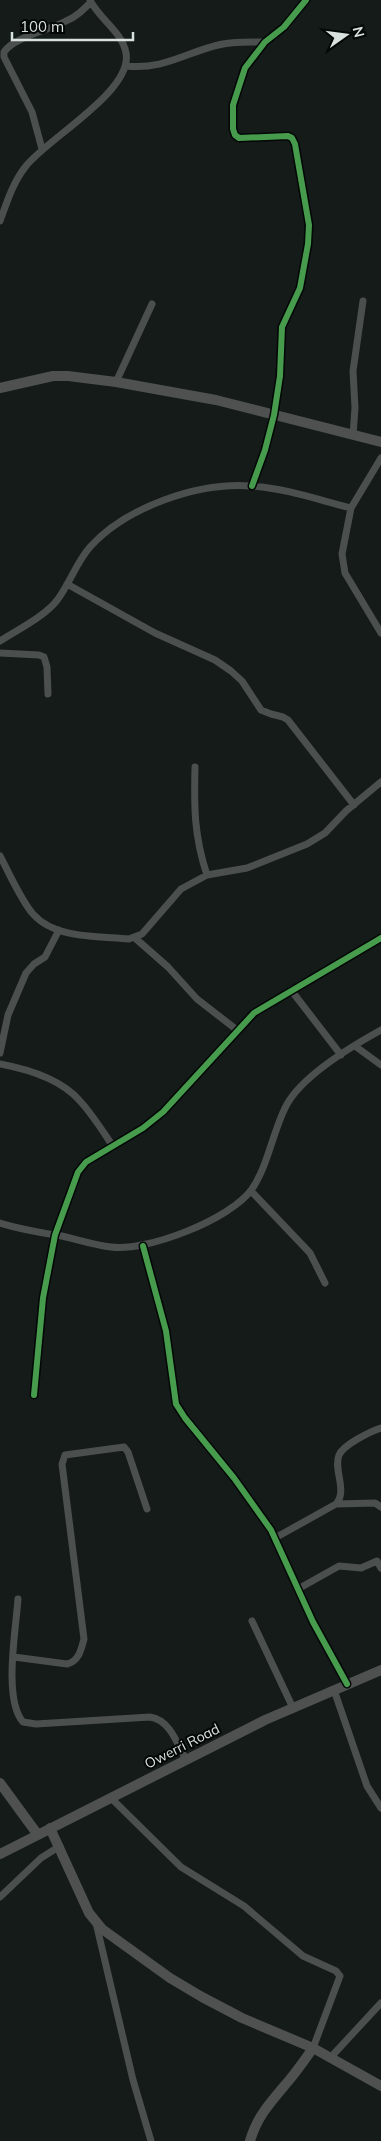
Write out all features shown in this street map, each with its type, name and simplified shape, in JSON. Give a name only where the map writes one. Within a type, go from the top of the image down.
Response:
[{"type":"street","points":[[252,486],[265,450],[274,415],[280,376],[280,335],[300,288],[308,244],[308,225],[295,144],[292,138],[288,136],[239,138],[235,135],[233,129],[233,105],[245,68],[265,42],[284,27],[306,0]]},
{"type":"street","points":[[0,221],[11,190],[25,167],[42,149],[72,127],[118,83],[126,66],[126,52],[122,42],[90,1],[77,16],[16,42],[7,47],[4,52],[4,57],[32,112],[42,149]]},
{"type":"street","points":[[126,66],[159,65],[217,45],[238,42],[265,42]]},
{"type":"street","points":[[353,435],[355,408],[353,371],[363,301]]},
{"type":"street","points":[[116,382],[152,304]]},
{"type":"street","points":[[0,388],[52,376],[116,382],[216,400],[381,442]]},
{"type":"street","points":[[381,458],[351,508],[342,554],[345,573],[381,633]]},
{"type":"street","points":[[0,641],[57,601],[90,547],[122,520],[168,498],[215,487],[252,486],[351,508]]},
{"type":"street","points":[[67,584],[155,633],[215,660],[231,671],[261,710],[288,720],[354,805]]},
{"type":"street","points":[[0,653],[39,655],[44,657],[47,667],[48,694]]},
{"type":"street","points":[[195,767],[194,815],[199,850],[207,875]]},
{"type":"street","points":[[0,856],[32,914],[45,924],[69,933],[129,940],[142,934],[181,889],[207,875],[246,868],[307,844],[324,833],[381,783]]},
{"type":"street","points":[[0,1053],[8,1014],[26,973],[34,964],[45,957],[59,930]]},
{"type":"street","points":[[135,938],[168,967],[197,999],[237,1030]]},
{"type":"street","points":[[34,1395],[43,1298],[55,1235],[78,1172],[86,1162],[143,1128],[163,1112],[254,1013],[381,938]]},
{"type":"street","points":[[291,990],[341,1056]]},
{"type":"street","points":[[0,1223],[112,1247],[143,1246],[219,1217],[251,1191],[262,1172],[285,1108],[302,1084],[381,1030]]},
{"type":"street","points":[[355,1046],[381,1065]]},
{"type":"street","points":[[0,1064],[22,1068],[59,1085],[79,1100],[112,1145]]},
{"type":"street","points":[[251,1191],[310,1253],[325,1283]]},
{"type":"street","points":[[143,1246],[166,1331],[176,1404],[185,1418],[240,1485],[275,1538],[313,1622],[347,1684]]},
{"type":"street","points":[[275,1538],[336,1504],[341,1494],[339,1454],[356,1440],[381,1428]]},
{"type":"street","points":[[14,1657],[67,1664],[73,1662],[79,1655],[84,1639],[62,1464],[65,1455],[124,1448],[128,1452],[147,1509]]},
{"type":"street","points":[[336,1504],[375,1503],[381,1508]]},
{"type":"street","points":[[298,1589],[339,1566],[361,1568],[376,1561],[381,1568]]},
{"type":"street","points":[[18,1599],[12,1686],[19,1717],[23,1722],[36,1724],[159,1718],[166,1724],[186,1760]]},
{"type":"street","points":[[252,1621],[294,1708]]},
{"type":"street","name":"Owerri Road","points":[[0,1854],[186,1760],[294,1708],[381,1670]]},
{"type":"street","points":[[334,1690],[367,1786],[381,1808]]},
{"type":"street","points":[[0,1783],[38,1835]]},
{"type":"street","points":[[111,1798],[181,1867],[244,1906],[303,1956],[336,1972],[340,1976],[313,2048],[264,2110],[250,2141]]},
{"type":"street","points":[[50,1828],[96,1923],[133,2080],[151,2141]]},
{"type":"street","points":[[0,1897],[40,1858],[60,1846]]},
{"type":"street","points":[[96,1923],[131,1952],[202,1997],[242,2018],[313,2048],[381,2086]]},
{"type":"street","points":[[331,2057],[381,2003]]},
{"type":"cycle path","points":[[252,486],[265,450],[274,415],[280,376],[282,327],[300,288],[308,244],[309,225],[295,144],[292,138],[288,136],[239,138],[235,135],[233,129],[233,105],[245,68],[265,42],[284,27],[306,0]]},
{"type":"cycle path","points":[[34,1395],[43,1298],[55,1235],[78,1172],[86,1162],[143,1128],[163,1112],[254,1013],[381,938]]},
{"type":"cycle path","points":[[143,1246],[166,1331],[176,1404],[185,1418],[234,1478],[271,1530],[313,1622],[347,1684]]}]
